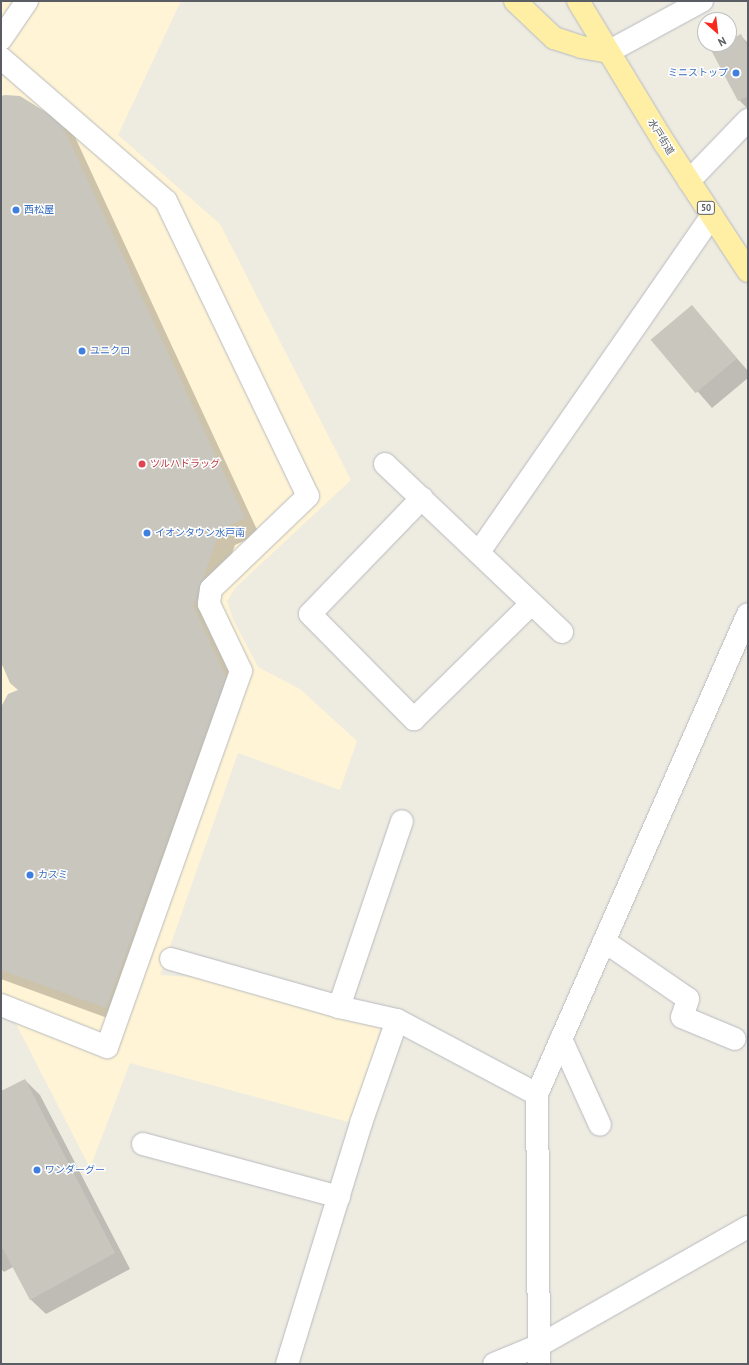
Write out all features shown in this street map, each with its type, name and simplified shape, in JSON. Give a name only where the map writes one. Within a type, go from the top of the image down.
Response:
[{"type":"main road","points":[[515,1],[554,38],[575,46],[608,52]]},
{"type":"main road","name":"水戸街道","points":[[578,1],[608,52],[689,181],[748,271]]},
{"type":"street","points":[[1,39],[27,1]]},
{"type":"street","points":[[608,52],[702,1]]},
{"type":"street","points":[[1,58],[166,201],[308,496],[210,589],[209,604],[241,671],[108,1047],[1,1005]]},
{"type":"street","points":[[689,181],[748,120]]},
{"type":"street","points":[[479,552],[712,216]]},
{"type":"street","points":[[385,464],[562,632]]},
{"type":"street","points":[[422,498],[310,614],[414,719],[532,603]]},
{"type":"street","points":[[540,1354],[537,1094],[748,614]]},
{"type":"street","points":[[339,1007],[402,821]]},
{"type":"street","points":[[604,941],[688,999],[682,1017],[735,1040]]},
{"type":"street","points":[[171,960],[339,1007],[397,1020],[537,1094]]},
{"type":"street","points":[[287,1364],[339,1196],[397,1020]]},
{"type":"street","points":[[561,1040],[600,1125]]},
{"type":"street","points":[[143,1144],[339,1196]]},
{"type":"street","points":[[494,1364],[540,1354],[748,1227]]},
{"type":"shaded area","name":"イオンタウン水戸南","points":[[1,1],[181,1],[118,135],[220,224],[351,480],[236,587],[227,601],[233,619],[258,667],[300,689],[357,741],[340,790],[238,753],[160,975],[206,978],[381,1027],[352,1123],[130,1063],[90,1168],[12,1016],[1,1011]]},
{"type":"building","name":"ミニストップ","points":[[741,34],[748,48],[748,96],[738,101],[712,52],[737,52],[737,36]]},
{"type":"building","points":[[1,96],[20,96],[60,121],[245,518],[220,530],[193,606],[226,677],[106,1008],[1,970],[1,707],[8,694],[18,690],[10,683],[1,662]]},
{"type":"building","points":[[692,305],[737,359],[696,393],[651,340]]},
{"type":"building","name":"ワンダーグー","points":[[25,1079],[115,1253],[30,1300],[3,1249],[1,1250],[1,1091]]},
{"type":"place","name":"ミニストップ","points":[[736,73]]},
{"type":"place","name":"西松屋","points":[[16,210]]},
{"type":"place","name":"ユニクロ","points":[[82,351]]},
{"type":"place","name":"ツルハドラッグ","points":[[142,464]]},
{"type":"place","name":"イオンタウン水戸南","points":[[147,533]]},
{"type":"place","name":"カスミ","points":[[30,875]]},
{"type":"place","name":"ワンダーグー","points":[[37,1170]]}]
